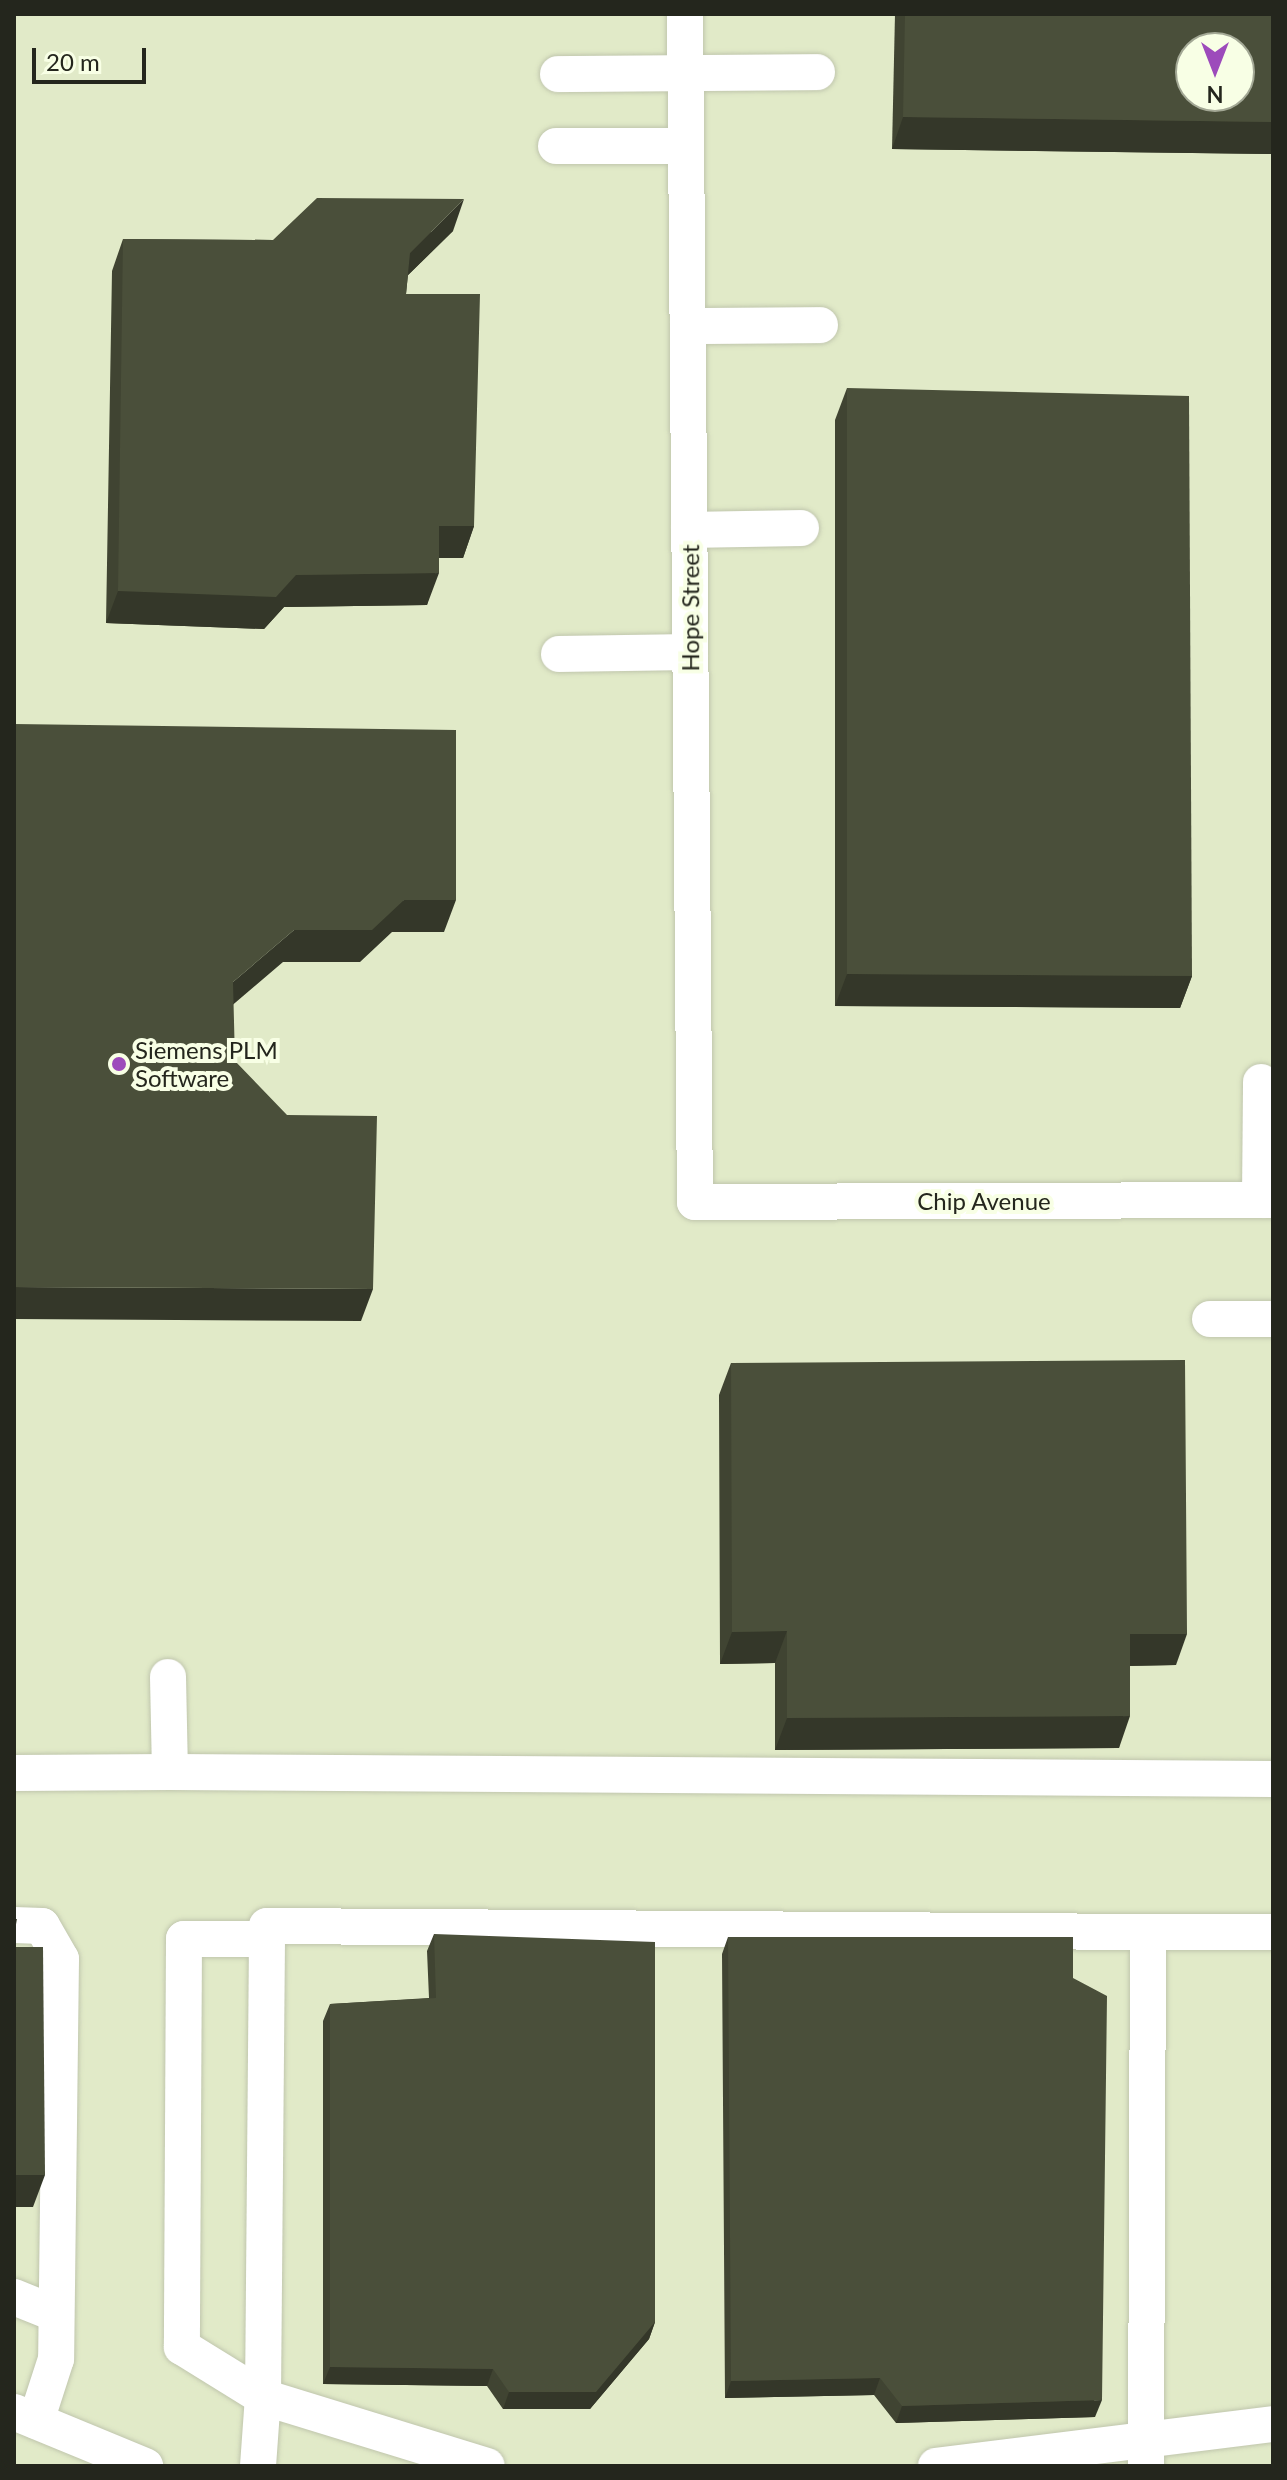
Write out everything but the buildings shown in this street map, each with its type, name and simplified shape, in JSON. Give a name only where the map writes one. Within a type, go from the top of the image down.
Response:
[{"type":"street","name":"Hope Street","points":[[685,14],[695,1202]]},
{"type":"street","points":[[558,74],[817,72]]},
{"type":"street","points":[[556,146],[686,146]]},
{"type":"street","points":[[688,326],[820,325]]},
{"type":"street","points":[[689,530],[801,528]]},
{"type":"street","points":[[559,654],[690,652]]},
{"type":"street","points":[[1261,1082],[1267,1200]]},
{"type":"street","name":"Chip Avenue","points":[[695,1202],[1267,1200]]},
{"type":"street","points":[[1210,1319],[1273,1319]]},
{"type":"street","points":[[168,1677],[170,1772]]},
{"type":"street","points":[[14,1773],[1273,1779]]},
{"type":"street","points":[[14,1925],[42,1926],[61,1959],[56,2359],[25,2417],[145,2466]]},
{"type":"street","points":[[258,2466],[263,2397],[267,1926],[1273,1932]]},
{"type":"street","points":[[1144,2453],[1148,1932]]},
{"type":"street","points":[[267,1939],[184,1939],[182,2347],[263,2397],[487,2466]]},
{"type":"street","points":[[14,2297],[56,2314]]},
{"type":"street","points":[[936,2466],[1144,2453],[1273,2424]]},
{"type":"shaded area","points":[[14,14],[1273,14],[1273,2466],[14,2466]]},
{"type":"place","name":"Siemens PLM Software","points":[[119,1064]]}]
